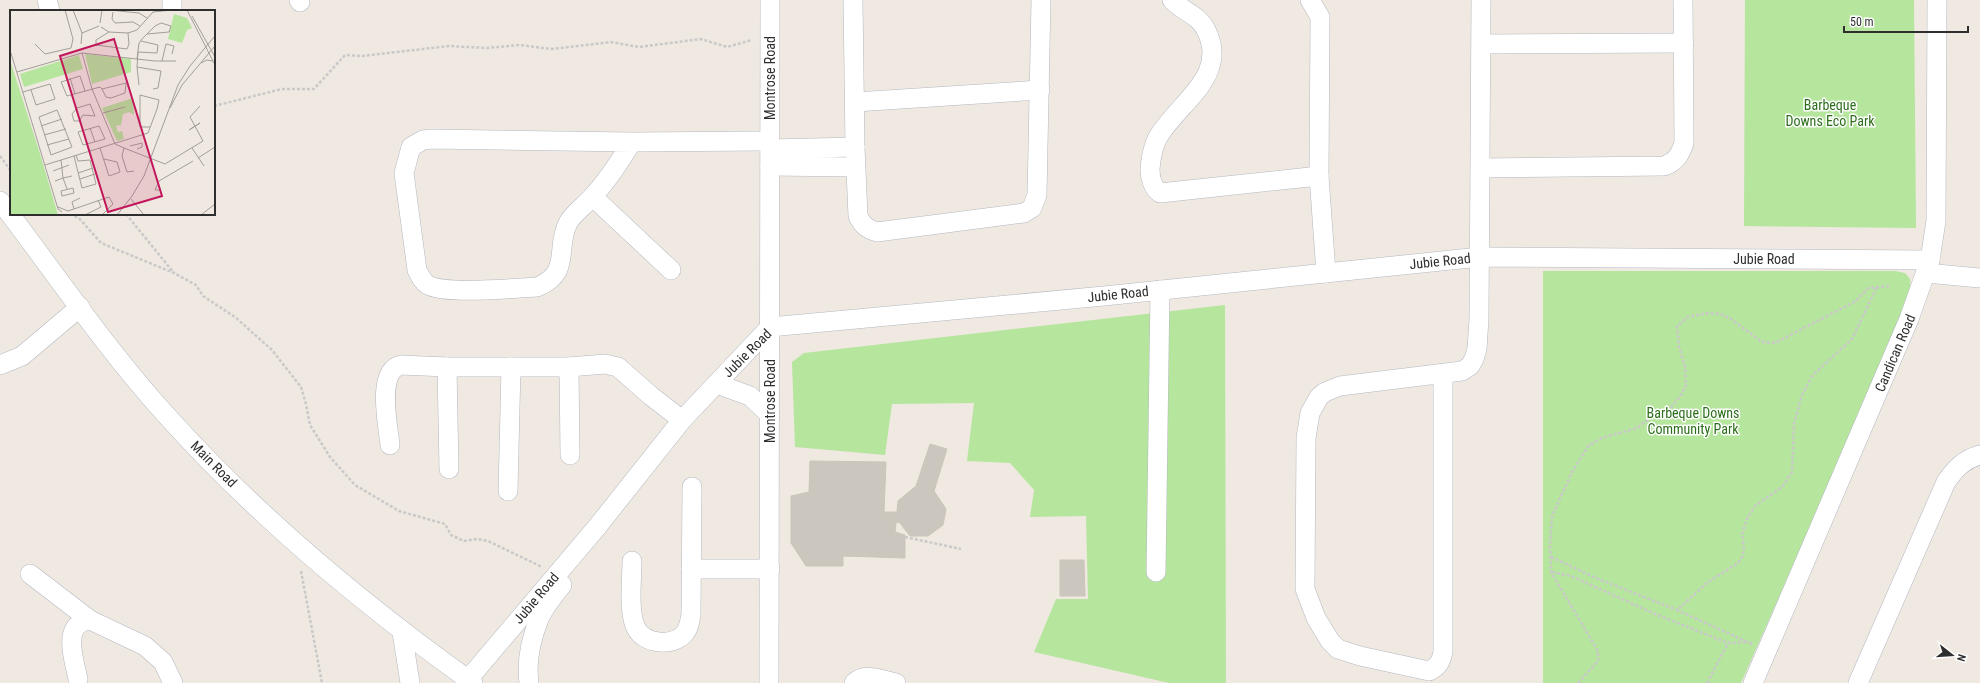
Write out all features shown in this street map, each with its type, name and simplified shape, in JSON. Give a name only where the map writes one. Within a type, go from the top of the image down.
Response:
[{"type":"street","points":[[47,0],[50,10]]},
{"type":"street","name":"Montrose Road","points":[[769,683],[770,0]]},
{"type":"street","points":[[853,0],[855,102],[854,147],[858,216],[861,223],[877,232],[1024,213],[1032,208],[1037,195],[1041,0]]},
{"type":"street","points":[[1172,0],[1198,19],[1205,28],[1210,40],[1212,56],[1209,70],[1199,88],[1160,133],[1154,145],[1150,173],[1154,189],[1160,193],[1170,193],[1319,176]]},
{"type":"street","points":[[1310,0],[1320,17],[1319,176],[1326,273]]},
{"type":"street","points":[[1443,374],[1443,652],[1439,664],[1429,671],[1367,658],[1338,649],[1330,641],[1316,618],[1305,589],[1306,438],[1310,413],[1314,403],[1319,397],[1332,389],[1340,386],[1462,371],[1470,366],[1476,354],[1479,319],[1480,257],[1481,0]]},
{"type":"street","points":[[1481,168],[1664,166],[1672,164],[1681,153],[1684,143],[1683,0]]},
{"type":"street","name":"Candican Road","points":[[1753,683],[1906,326],[1928,266],[1936,221],[1937,0]]},
{"type":"street","points":[[1482,44],[1684,43]]},
{"type":"street","points":[[855,102],[1040,90]]},
{"type":"street","points":[[632,142],[593,197],[574,213],[568,224],[562,259],[555,274],[547,283],[537,287],[455,290],[427,284],[417,270],[404,173],[411,147],[417,142],[432,139],[632,142],[770,152],[856,167]]},
{"type":"street","points":[[770,152],[854,147]]},
{"type":"street","points":[[593,197],[670,270]]},
{"type":"street","name":"Main Road","points":[[0,201],[10,214]]},
{"type":"street","name":"Main Road","points":[[11,215],[105,342],[167,416],[296,542],[402,632],[468,682]]},
{"type":"street","name":"Jubie Road","points":[[468,682],[682,420],[770,327],[1160,290],[1480,257],[1928,266],[1980,278]]},
{"type":"street","points":[[1156,572],[1160,290]]},
{"type":"street","points":[[0,365],[22,356],[80,307]]},
{"type":"street","points":[[390,445],[386,387],[390,371],[395,366],[401,365],[448,367],[569,367],[605,364],[618,367],[651,396],[682,420]]},
{"type":"street","points":[[448,367],[449,469]]},
{"type":"street","points":[[508,491],[511,367]]},
{"type":"street","points":[[569,367],[570,455]]},
{"type":"street","points":[[717,384],[750,396],[770,415]]},
{"type":"street","points":[[1858,683],[1946,482],[1956,468],[1969,458],[1980,455]]},
{"type":"street","points":[[632,561],[632,619],[637,630],[644,638],[664,642],[678,639],[685,633],[689,625],[692,487]]},
{"type":"street","points":[[528,683],[527,670],[530,649],[539,618],[584,553],[596,527]]},
{"type":"street","points":[[691,569],[770,569]]},
{"type":"street","points":[[30,574],[90,620],[150,650],[163,662],[173,683]]},
{"type":"street","points":[[78,679],[72,644],[72,635],[74,629],[79,623],[90,620]]},
{"type":"street","points":[[402,632],[410,683]]},
{"type":"street","points":[[854,683],[859,678],[865,677],[896,683]]},
{"type":"path","points":[[215,106],[282,89],[314,89],[345,55],[362,56],[449,46],[487,48],[519,45],[552,49],[611,42],[639,48],[701,39],[727,47],[770,35]]},
{"type":"path","points":[[0,155],[10,169]]},
{"type":"path","points":[[72,215],[79,218],[101,243],[174,273],[196,285],[203,296],[235,317],[272,350],[301,387],[310,425],[330,457],[355,484],[399,511],[445,524],[451,535],[464,542],[477,539],[488,541],[509,550],[540,566],[554,578]]},
{"type":"path","points":[[127,215],[174,273]]},
{"type":"path","points":[[1578,683],[1598,661],[1598,651],[1551,572],[1552,516],[1573,470],[1589,445],[1602,438],[1637,428],[1650,418],[1664,415],[1686,386],[1685,366],[1679,347],[1677,326],[1688,317],[1707,313],[1721,314],[1732,319],[1762,342],[1775,343],[1856,301],[1868,288],[1889,286]]},
{"type":"path","points":[[1677,610],[1708,582],[1738,563],[1742,557],[1744,550],[1742,533],[1748,517],[1755,506],[1783,486],[1792,472],[1794,424],[1802,395],[1812,376],[1852,339],[1877,287]]},
{"type":"path","points":[[905,537],[961,549]]},
{"type":"path","points":[[296,542],[322,683]]},
{"type":"path","points":[[1551,557],[1596,578],[1677,610],[1767,651]]},
{"type":"path","points":[[1551,572],[1571,576],[1655,614],[1728,643],[1749,642]]},
{"type":"path","points":[[1707,683],[1728,643]]},
{"type":"green space","name":"Barbeque Downs Eco Park","points":[[1745,0],[1914,0],[1916,228],[1744,226]]},
{"type":"green space","name":"Barbeque Downs Community Park","points":[[1543,271],[1895,271],[1905,273],[1910,279],[1911,298],[1741,683],[1543,683]]},
{"type":"green space","points":[[1225,305],[1226,683],[1169,683],[1034,652],[1056,599],[1088,599],[1086,516],[1030,517],[1034,490],[1010,463],[967,461],[974,403],[892,404],[885,455],[795,447],[792,362],[804,353]]},
{"type":"building","points":[[930,444],[947,449],[934,491],[946,509],[943,525],[928,536],[910,536],[899,522],[896,523],[895,532],[905,535],[905,558],[843,556],[843,566],[806,566],[791,543],[791,496],[809,492],[810,461],[886,462],[884,512],[897,512],[898,501],[916,486]]},
{"type":"building","points":[[1060,560],[1084,560],[1085,596],[1060,596]]}]
